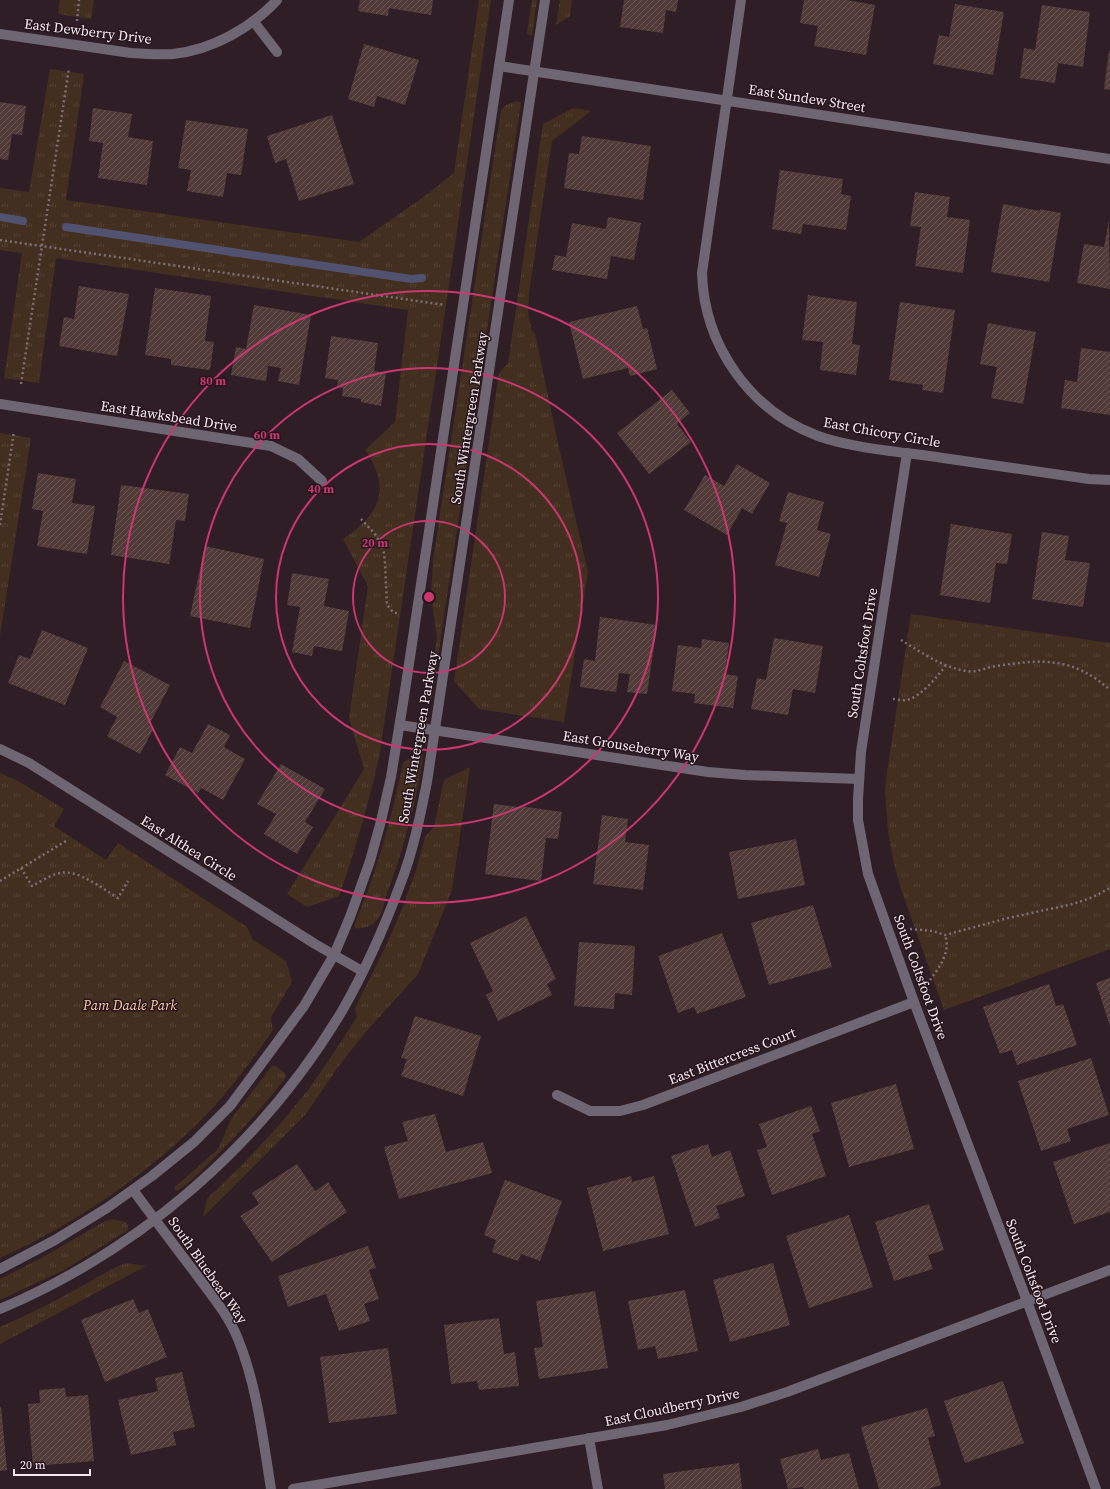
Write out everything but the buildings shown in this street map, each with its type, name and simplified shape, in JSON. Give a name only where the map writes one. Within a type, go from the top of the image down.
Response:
[{"type":"street","name":"East Dewberry Drive","points":[[0,34],[130,53],[151,55],[174,54],[214,42],[240,30],[254,22],[277,0]]},
{"type":"street","name":"South Wintergreen Parkway","points":[[0,1269],[76,1228],[133,1190],[194,1142],[230,1106],[304,1006],[334,955],[360,890],[382,821],[391,777],[509,0]]},
{"type":"street","name":"South Wintergreen Parkway","points":[[0,1309],[91,1263],[177,1202],[237,1147],[298,1076],[342,1011],[362,971],[398,890],[410,853],[427,782],[545,0]]},
{"type":"street","name":"East Chicory Circle","points":[[741,0],[702,274],[703,293],[711,326],[719,346],[729,364],[739,377],[768,407],[785,420],[802,429],[836,441],[907,453],[1089,479],[1110,480]]},
{"type":"street","points":[[254,22],[277,52]]},
{"type":"street","name":"East Sundew Street","points":[[499,66],[1110,159]]},
{"type":"street","name":"East Hawksbead Drive","points":[[0,404],[271,446],[298,460],[322,481]]},
{"type":"street","name":"South Coltsfoot Drive","points":[[907,453],[865,725],[859,779],[858,820],[868,874],[914,1002],[1096,1489]]},
{"type":"street","name":"East Grouseberry Way","points":[[400,725],[708,772],[745,775],[859,779]]},
{"type":"street","name":"East Althea Circle","points":[[0,749],[29,763],[334,955],[362,971]]},
{"type":"street","name":"East Bittercress Court","points":[[557,1095],[590,1111],[620,1111],[643,1105],[914,1002]]},
{"type":"street","name":"South Bluebead Way","points":[[133,1190],[208,1290],[229,1321],[238,1338],[259,1415],[271,1489]]},
{"type":"street","name":"East Cloudberry Drive","points":[[293,1489],[680,1422],[741,1407],[787,1392],[1110,1270]]},
{"type":"street","points":[[590,1438],[598,1489]]},
{"type":"path","points":[[77,21],[80,0]]},
{"type":"path","points":[[21,384],[69,68]]},
{"type":"path","points":[[0,240],[449,306]]},
{"type":"path","points":[[0,525],[14,431]]},
{"type":"path","points":[[361,519],[375,534],[384,554],[387,605],[393,612],[403,615]]},
{"type":"path","points":[[901,640],[946,665],[971,671],[1013,663],[1036,661],[1065,664],[1087,673],[1110,690]]},
{"type":"path","points":[[893,699],[906,700],[913,698],[939,674],[946,665]]},
{"type":"path","points":[[0,880],[66,841]]},
{"type":"path","points":[[21,868],[32,886],[58,874],[77,874],[118,898],[128,881]]},
{"type":"path","points":[[910,929],[933,931],[945,935],[1008,918],[1073,904],[1093,897],[1110,888]]},
{"type":"path","points":[[930,980],[942,962],[947,949],[948,942],[945,935]]},
{"type":"green space","points":[[60,0],[94,0],[91,19],[58,14]]},
{"type":"green space","points":[[479,0],[491,0],[379,758],[361,828],[339,896],[307,907],[287,894],[364,769],[349,718],[368,586],[343,539],[356,530],[366,520],[378,500],[380,489],[378,477],[365,450],[395,422],[408,310],[56,258],[39,383],[4,378],[22,253],[0,250],[0,188],[29,192],[50,69],[84,74],[66,200],[359,242],[429,193],[454,173]]},
{"type":"green space","points":[[532,0],[537,0],[532,35],[530,36],[527,33]]},
{"type":"green space","points":[[560,0],[572,0],[570,16],[556,25]]},
{"type":"green space","points":[[517,101],[521,103],[431,699],[427,698],[437,638],[431,596],[433,560],[501,110],[506,105]]},
{"type":"green space","points":[[573,108],[591,111],[552,141],[529,293],[528,312],[532,332],[535,333],[557,439],[588,572],[564,722],[479,709],[454,681],[499,373],[508,363],[543,124]]},
{"type":"green space","points":[[0,433],[31,438],[0,636]]},
{"type":"green space","points":[[911,614],[1110,643],[1110,949],[944,1010],[901,889],[894,864],[888,831],[885,791],[887,772]]},
{"type":"green space","points":[[421,755],[423,757],[413,809],[404,844],[381,913],[373,924],[363,928],[355,928],[354,926],[383,846],[403,763],[408,759]]},
{"type":"green space","points":[[470,767],[452,890],[418,974],[364,1034],[338,1067],[306,1114],[203,1217],[207,1199],[244,1163],[280,1124],[308,1090],[357,1017],[355,1008],[385,948],[402,909],[417,867],[425,837],[434,827],[444,780]]},
{"type":"green space","name":"Pam Daale Park","points":[[0,773],[18,781],[64,809],[54,826],[106,860],[118,843],[247,927],[252,939],[286,961],[292,982],[271,1017],[273,1030],[226,1093],[186,1134],[137,1176],[84,1213],[29,1244],[0,1258]]},
{"type":"green space","points":[[272,1066],[275,1066],[285,1073],[286,1077],[277,1089],[238,1133],[200,1172],[177,1191],[174,1189],[216,1151],[231,1119]]},
{"type":"green space","points":[[113,1219],[126,1222],[128,1230],[64,1270],[0,1300],[0,1279],[45,1256],[105,1221]]},
{"type":"green space","points":[[127,1263],[146,1266],[0,1344],[0,1327]]},
{"type":"waterway","points":[[0,217],[23,221]]},
{"type":"waterway","points":[[66,227],[411,279],[422,278]]}]
